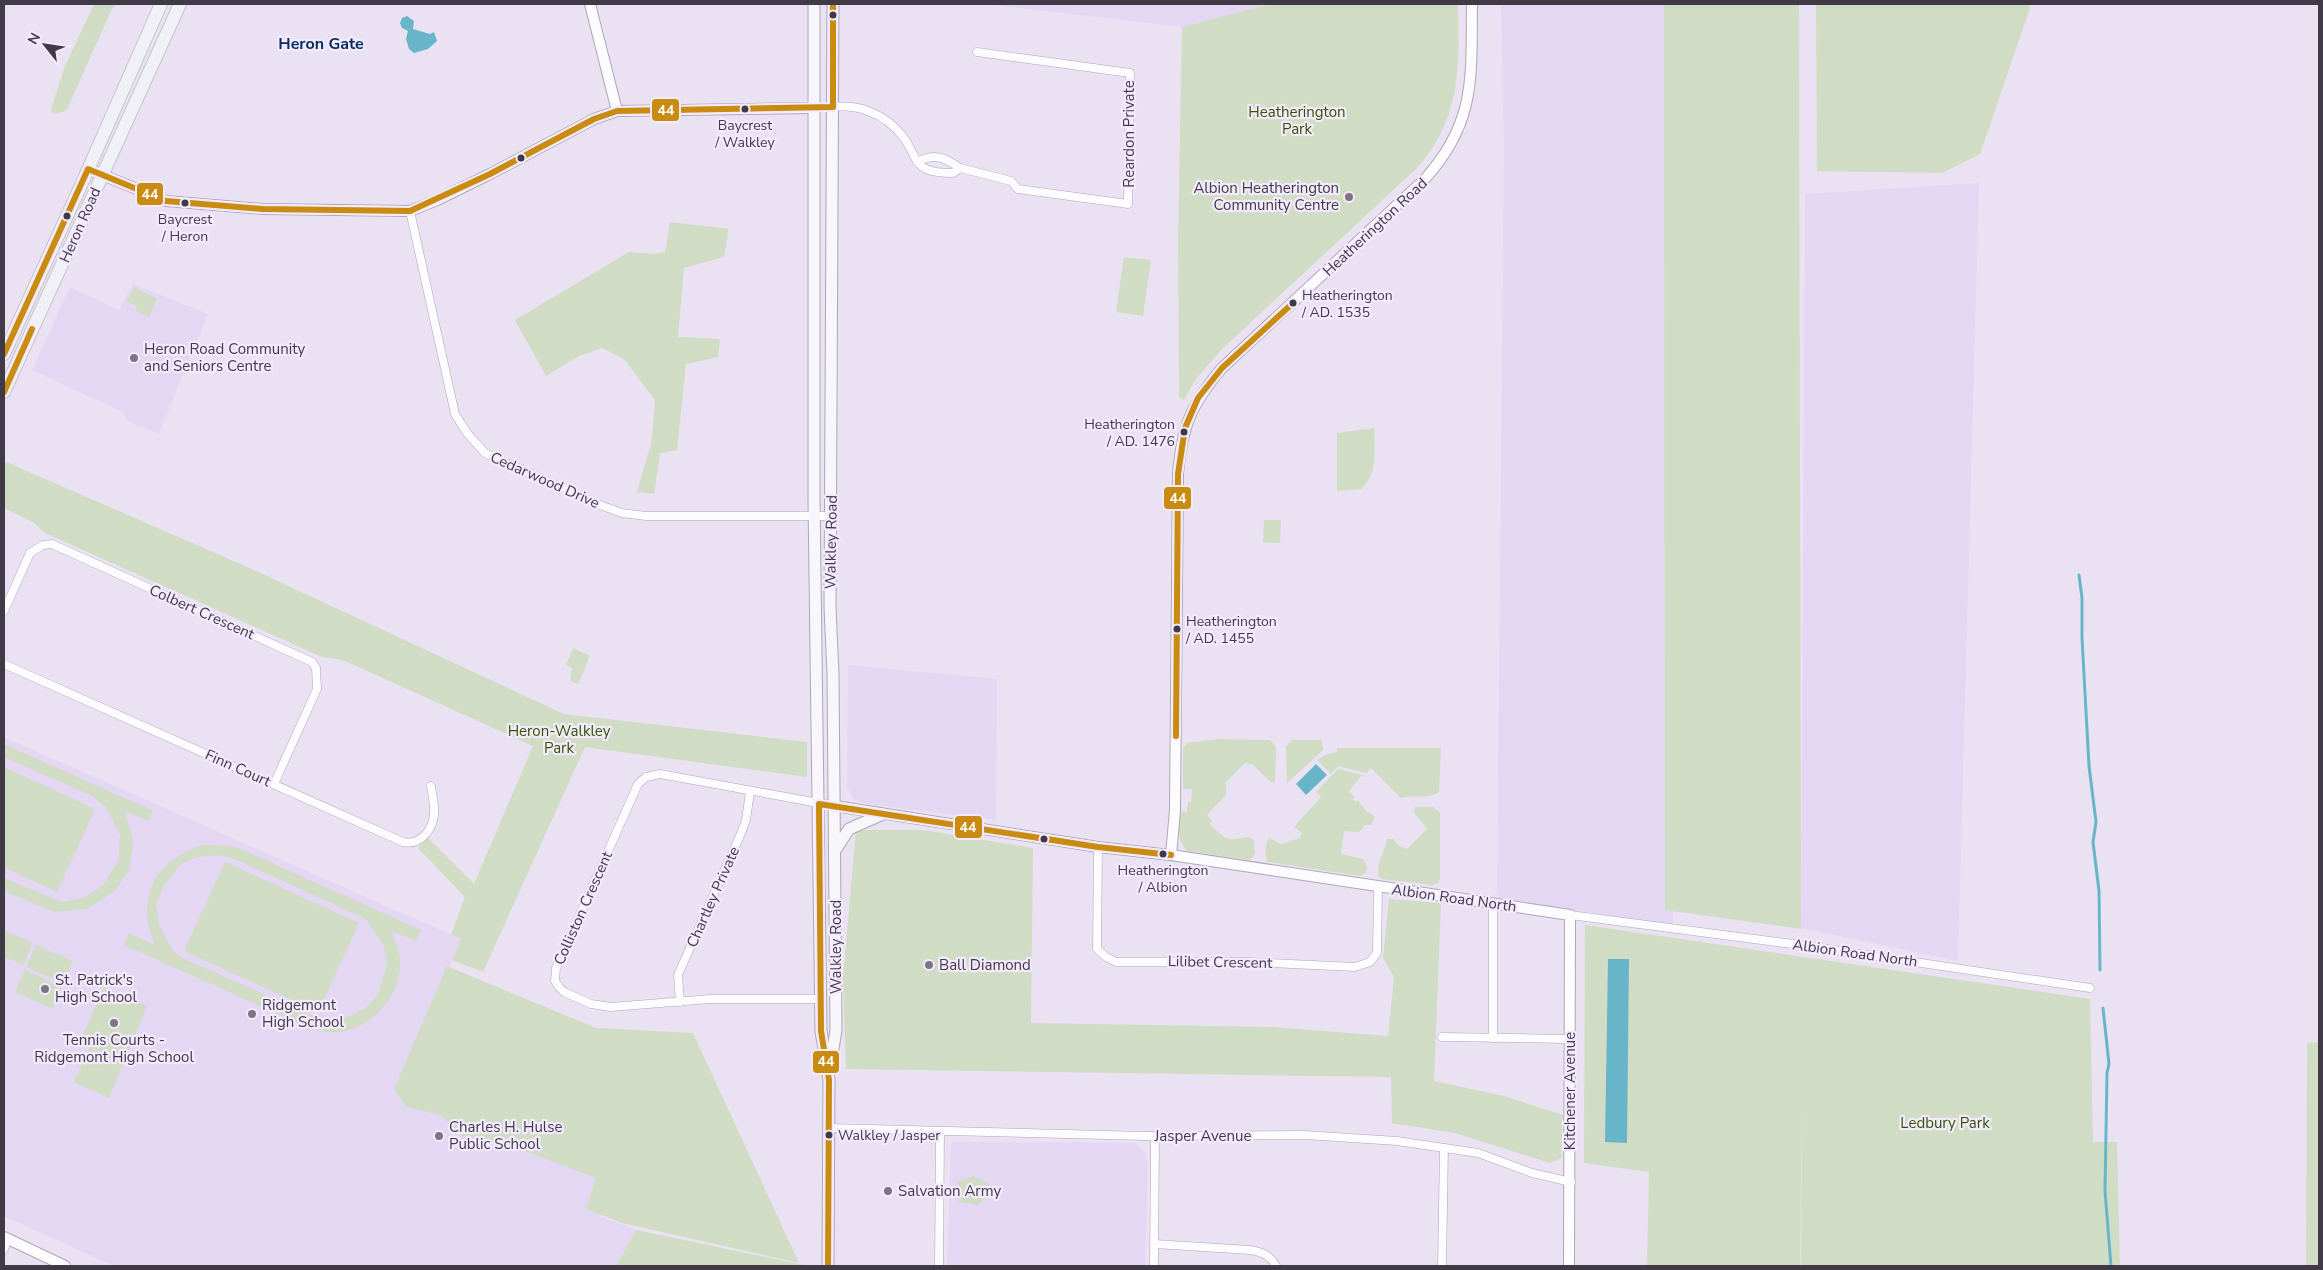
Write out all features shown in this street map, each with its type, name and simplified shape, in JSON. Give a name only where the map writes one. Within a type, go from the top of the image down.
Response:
[{"type":"main road","name":"Heron Road","points":[[4,354],[161,4]]},
{"type":"main road","name":"Heron Road","points":[[4,392],[180,4]]},
{"type":"main road","name":"Walkley Road","points":[[814,4],[814,516],[820,999],[821,1030],[829,1080]]},
{"type":"main road","name":"Walkley Road","points":[[828,1266],[829,1080],[836,1030],[836,851],[830,608],[833,4]]},
{"type":"main road","points":[[836,851],[849,829],[883,814]]},
{"type":"street","points":[[590,4],[617,111]]},
{"type":"street","name":"Heatherington Road","points":[[1171,855],[1175,810],[1178,474],[1181,442],[1190,413],[1206,387],[1222,368],[1418,186],[1445,154],[1466,111],[1471,87],[1472,4]]},
{"type":"street","name":"Reardon Private","points":[[960,168],[953,173],[938,173],[926,169],[917,162],[929,156],[939,157],[960,168],[1011,182],[1018,189],[1128,204],[1130,73],[977,52]]},
{"type":"street","points":[[88,170],[166,201],[263,209],[410,211],[463,187],[594,119],[617,111],[833,107],[867,110],[888,122],[904,138],[917,162]]},
{"type":"street","name":"Cedarwood Drive","points":[[410,211],[455,414],[467,433],[485,453],[622,513],[646,516],[831,516]]},
{"type":"street","name":"Colbert Crescent","points":[[4,611],[30,553],[43,544],[52,544],[312,662],[316,668],[317,688],[274,784]]},
{"type":"street","name":"Finn Court","points":[[4,664],[409,843],[416,842],[426,835],[434,815],[431,786]]},
{"type":"street","name":"Colliston Crescent","points":[[819,804],[660,774],[646,777],[638,784],[556,968],[555,981],[559,988],[591,1004],[610,1008],[710,999],[820,999]]},
{"type":"street","name":"Chartley Private","points":[[680,1002],[678,975],[742,831],[746,820],[750,792]]},
{"type":"street","name":"Albion Road North","points":[[819,804],[1098,847],[1171,855],[1570,915],[1800,945],[2090,988]]},
{"type":"street","name":"Lilibet Crescent","points":[[1098,847],[1098,949],[1106,957],[1116,962],[1246,962],[1355,967],[1370,962],[1377,953],[1378,887]]},
{"type":"street","points":[[1493,903],[1493,1038]]},
{"type":"street","name":"Kitchener Avenue","points":[[1569,1266],[1571,1182],[1570,915]]},
{"type":"street","points":[[1442,1037],[1569,1039]]},
{"type":"street","name":"Jasper Avenue","points":[[829,1128],[1155,1136],[1304,1135],[1397,1142],[1478,1153],[1532,1173],[1571,1182]]},
{"type":"street","points":[[939,1266],[940,1131]]},
{"type":"street","points":[[1154,1266],[1155,1136]]},
{"type":"street","points":[[1442,1266],[1444,1148]]},
{"type":"street","points":[[4,1249],[6,1238],[65,1266]]},
{"type":"street","points":[[1155,1244],[1263,1252],[1272,1258],[1276,1266]]},
{"type":"shaded area","points":[[985,4],[1270,4],[1182,27]]},
{"type":"shaded area","points":[[1501,4],[1668,4],[1673,925],[1497,898],[1504,146]]},
{"type":"shaded area","points":[[1979,183],[1958,961],[1801,928],[1805,194]]},
{"type":"shaded area","points":[[133,284],[208,314],[159,434],[127,421],[123,412],[32,370],[70,287],[119,310]]},
{"type":"shaded area","points":[[848,665],[997,679],[996,820],[867,804],[854,799],[847,788]]},
{"type":"shaded area","name":"Ridgemont High School","points":[[4,737],[461,939],[397,1090],[609,1183],[599,1216],[636,1230],[616,1266],[114,1266],[4,1216]]},
{"type":"shaded area","points":[[951,1142],[1135,1143],[1145,1153],[1148,1164],[1145,1266],[947,1266]]},
{"type":"green space","points":[[94,4],[117,4],[112,9],[68,107],[65,111],[55,114],[51,111],[52,106],[65,66]]},
{"type":"green space","name":"Heatherington Park","points":[[1270,4],[1458,4],[1458,49],[1455,90],[1443,130],[1432,149],[1417,168],[1221,350],[1196,379],[1184,400],[1179,397],[1178,240],[1182,27]]},
{"type":"green space","points":[[1664,4],[1799,4],[1801,929],[1665,910]]},
{"type":"green space","points":[[1816,4],[2029,4],[2030,8],[1980,154],[1942,173],[1817,171]]},
{"type":"green space","points":[[670,222],[729,229],[724,257],[684,268],[678,337],[720,339],[718,357],[686,364],[677,450],[660,453],[654,494],[637,492],[652,440],[655,400],[624,359],[602,348],[579,356],[546,376],[515,320],[629,252],[655,254],[665,252]]},
{"type":"green space","points":[[1124,257],[1151,260],[1143,316],[1116,312]]},
{"type":"green space","points":[[134,287],[157,299],[149,317],[137,312],[136,306],[127,301]]},
{"type":"green space","points":[[1374,428],[1373,469],[1366,483],[1361,489],[1337,491],[1337,433]]},
{"type":"green space","name":"Heron-Walkley Park","points":[[4,461],[254,570],[564,714],[807,742],[807,777],[585,747],[483,972],[452,960],[461,939],[451,935],[465,897],[418,848],[428,838],[474,884],[533,746],[343,660],[322,657],[45,533],[33,522],[4,508]]},
{"type":"green space","points":[[1264,520],[1281,520],[1280,543],[1263,542]]},
{"type":"green space","points":[[573,648],[590,656],[578,684],[570,681],[572,668],[566,665]]},
{"type":"green space","points":[[1218,739],[1270,740],[1276,747],[1275,782],[1272,783],[1252,764],[1250,765],[1246,762],[1226,782],[1226,795],[1207,815],[1212,821],[1210,824],[1224,837],[1234,839],[1248,837],[1254,840],[1255,854],[1250,860],[1188,851],[1181,842],[1179,828],[1181,812],[1187,812],[1188,802],[1191,802],[1192,789],[1183,789],[1183,748],[1187,743]]},
{"type":"green space","points":[[1292,740],[1322,740],[1323,750],[1287,783],[1286,746]]},
{"type":"green space","points":[[4,744],[153,811],[148,821],[125,811],[133,842],[129,870],[115,891],[87,909],[54,912],[4,891],[4,878],[62,902],[86,897],[104,884],[119,859],[120,835],[106,807],[92,796],[4,757]]},
{"type":"green space","points":[[1337,748],[1441,748],[1439,792],[1431,796],[1401,798],[1371,768],[1366,773],[1338,766],[1331,774],[1317,760],[1325,755],[1337,752]]},
{"type":"green space","points":[[4,767],[95,809],[57,892],[4,867]]},
{"type":"green space","points":[[1338,769],[1362,775],[1349,791],[1354,797],[1353,799],[1356,802],[1358,800],[1367,813],[1369,812],[1375,817],[1371,825],[1365,825],[1359,832],[1344,831],[1341,854],[1363,859],[1367,866],[1366,873],[1360,876],[1268,862],[1266,850],[1269,838],[1281,844],[1300,838],[1302,833],[1294,827],[1321,797],[1316,792]]},
{"type":"green space","points":[[1415,807],[1433,807],[1440,813],[1440,878],[1438,883],[1433,885],[1382,879],[1378,875],[1387,839],[1393,839],[1399,846],[1407,849],[1427,829],[1414,812]]},
{"type":"green space","points":[[856,830],[924,830],[1033,848],[1031,1023],[1273,1027],[1388,1036],[1394,977],[1383,958],[1389,899],[1441,903],[1434,1081],[1504,1096],[1563,1115],[1561,1158],[1550,1163],[1455,1133],[1392,1123],[1391,1077],[846,1069],[843,977]]},
{"type":"green space","points":[[203,845],[232,846],[421,930],[416,941],[391,931],[399,953],[399,973],[391,996],[384,1006],[375,1016],[353,1029],[336,1033],[324,1031],[296,1022],[124,945],[129,933],[155,945],[149,928],[148,896],[153,883],[161,871],[186,852]],"holes":[[[221,855],[239,861],[366,919],[384,946],[387,964],[378,994],[368,1006],[344,1018],[316,1017],[175,953],[159,924],[156,904],[165,884],[180,865],[197,857]]]},
{"type":"green space","points":[[225,862],[359,923],[318,1012],[184,951]]},
{"type":"green space","name":"Ledbury Park","points":[[1585,925],[2090,999],[2093,1142],[2117,1142],[2120,1266],[1801,1266],[1802,1090],[1800,1266],[1647,1266],[1649,1172],[1584,1163]]},
{"type":"green space","points":[[4,930],[33,943],[23,965],[4,957]]},
{"type":"green space","points":[[36,945],[73,961],[63,983],[26,967]]},
{"type":"green space","points":[[447,966],[596,1028],[693,1033],[799,1263],[622,1223],[586,1209],[596,1178],[496,1140],[461,1136],[441,1115],[406,1107],[394,1089]]},
{"type":"green space","points":[[25,970],[62,987],[52,1009],[15,992]]},
{"type":"green space","name":"Tennis Courts - Ridgemont High School","points":[[104,987],[147,1006],[109,1098],[74,1082],[91,1044],[81,1040]]},
{"type":"green space","points":[[2319,1042],[2319,1266],[2306,1266],[2307,1043]]},
{"type":"green space","points":[[973,1176],[989,1184],[988,1196],[978,1205],[959,1202],[957,1182]]},
{"type":"green space","points":[[636,1230],[808,1266],[616,1266]]},
{"type":"water","points":[[407,16],[414,21],[413,29],[430,34],[434,32],[437,41],[428,49],[414,53],[409,49],[406,39],[408,31],[402,28],[400,23],[402,18]]},
{"type":"water","points":[[1316,764],[1327,775],[1306,795],[1296,784]]},
{"type":"water","points":[[1608,959],[1629,959],[1627,1143],[1605,1142]]},
{"type":"waterway","points":[[2079,575],[2082,598],[2082,638],[2089,766],[2096,822],[2093,842],[2099,891],[2100,970]]},
{"type":"waterway","points":[[2103,1008],[2109,1064],[2107,1073],[2105,1191],[2111,1266]]},
{"type":"transit line","name":"44","points":[[4,354],[88,169],[166,201],[263,209],[410,211],[490,174],[594,119],[617,111],[833,107],[833,4]]},
{"type":"transit line","name":"44","points":[[1176,736],[1178,474],[1185,428],[1198,398],[1222,368],[1293,303]]},
{"type":"transit line","name":"44","points":[[4,392],[32,329]]},
{"type":"transit line","name":"44","points":[[828,1266],[829,1080],[821,1031],[819,804],[1098,847],[1171,855]]},
{"type":"place","name":"Baycrest / Walkley","points":[[745,109]]},
{"type":"place","name":"Albion Heatherington Community Centre","points":[[1349,197]]},
{"type":"place","name":"Baycrest / Heron","points":[[185,203]]},
{"type":"place","name":"Heatherington / AD. 1535","points":[[1293,303]]},
{"type":"place","name":"Heron Road Community and Seniors Centre","points":[[134,358]]},
{"type":"place","name":"Heatherington / AD. 1476","points":[[1184,432]]},
{"type":"place","name":"Heatherington / AD. 1455","points":[[1177,629]]},
{"type":"place","name":"Heatherington / Albion","points":[[1163,854]]},
{"type":"place","name":"Ball Diamond","points":[[929,965]]},
{"type":"place","name":"St. Patrick's High School","points":[[45,989]]},
{"type":"place","name":"Ridgemont High School","points":[[252,1014]]},
{"type":"place","name":"Tennis Courts - Ridgemont High School","points":[[114,1023]]},
{"type":"place","name":"Walkley / Jasper","points":[[829,1135]]},
{"type":"place","name":"Charles H. Hulse Public School","points":[[439,1136]]},
{"type":"place","name":"Salvation Army","points":[[888,1191]]},
{"type":"district","name":"Heron Gate","points":[[321,43]]}]
